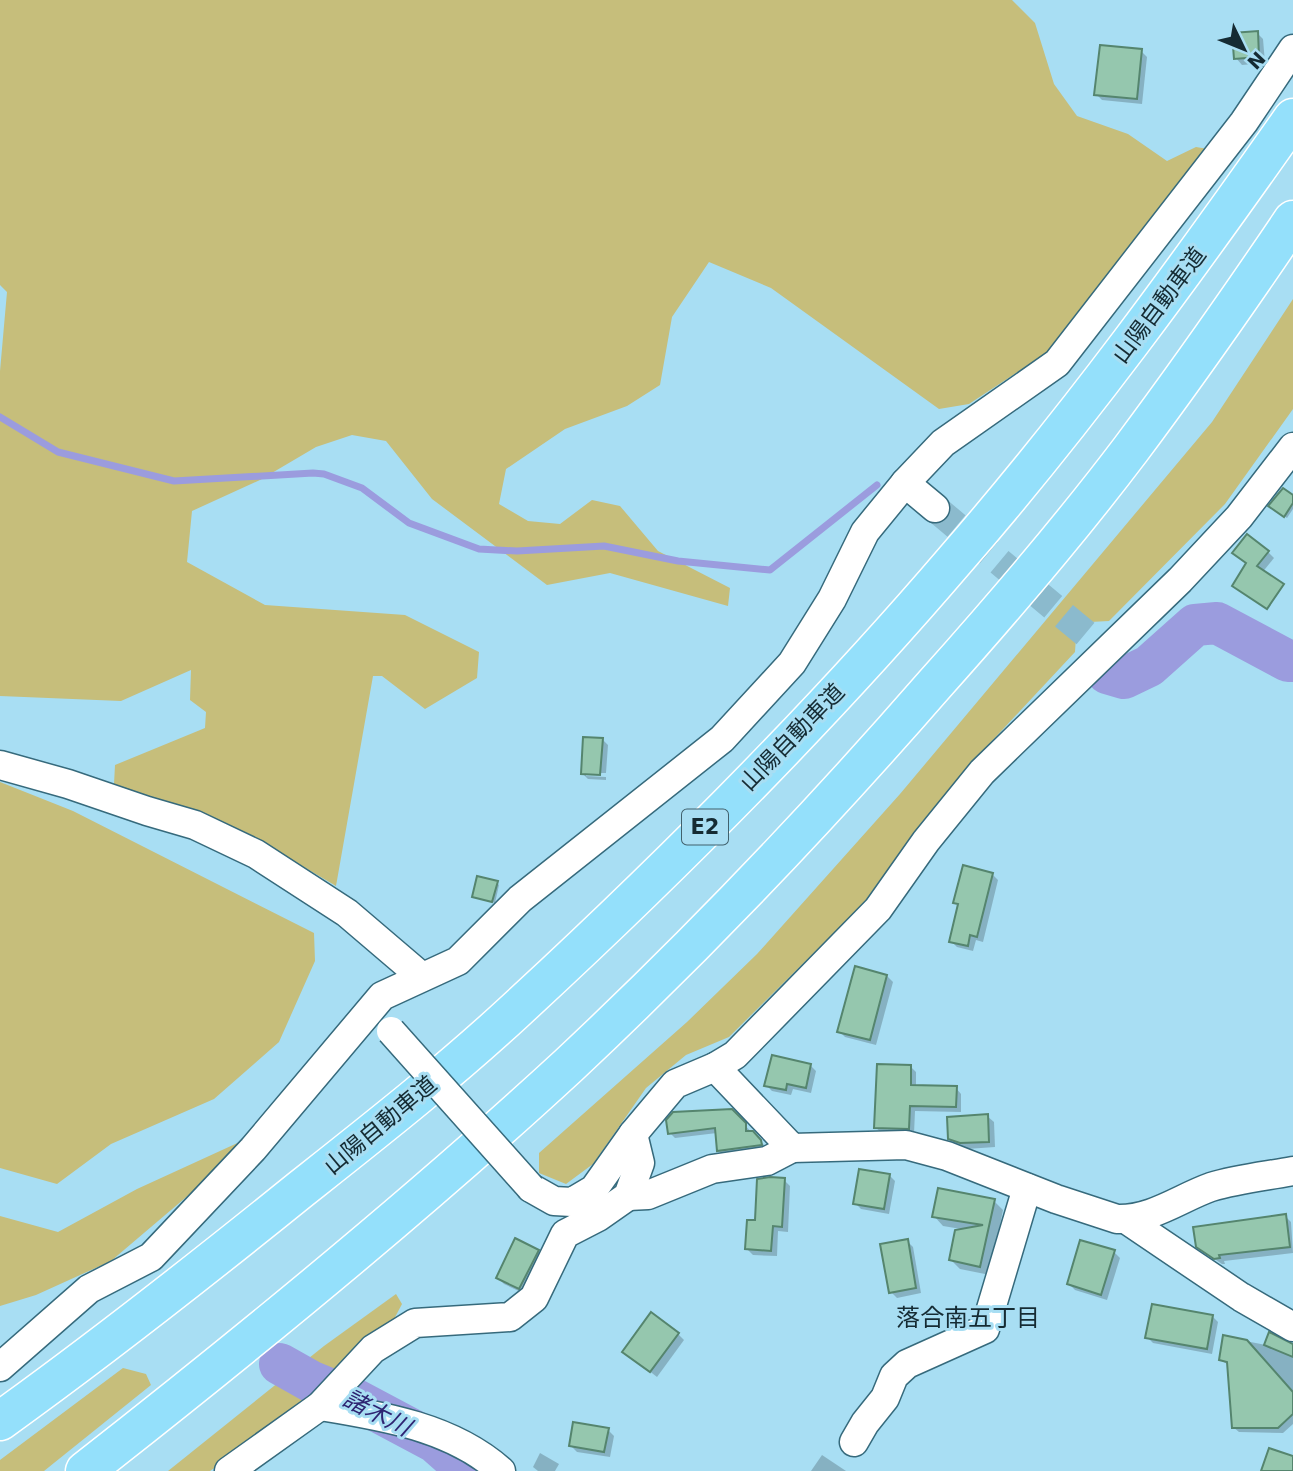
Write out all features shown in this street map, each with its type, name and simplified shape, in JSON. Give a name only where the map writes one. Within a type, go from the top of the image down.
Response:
[{"type":"highway","name":"山陽自動車道","points":[[0,1422],[212,1261],[362,1141],[512,1014],[670,863],[823,707],[954,562],[1080,411],[1202,248],[1293,118]]},
{"type":"highway","points":[[85,1471],[260,1333],[415,1203],[570,1063],[724,913],[867,762],[1003,607],[1129,451],[1293,220]]},
{"type":"street","points":[[0,1367],[89,1289],[151,1257],[253,1149],[382,996],[458,961],[520,899],[722,739],[792,663],[832,599],[865,532],[905,483],[943,443],[1057,363],[1244,122],[1293,49]]},
{"type":"street","points":[[382,996],[391,1031],[531,1188],[554,1201],[572,1202],[594,1189],[633,1134],[675,1084],[715,1067],[735,1055],[878,909],[926,841],[982,772],[1096,643],[1180,580],[1238,517],[1293,447]]},
{"type":"street","points":[[905,483],[935,508]]},
{"type":"street","points":[[0,765],[195,825],[256,854],[347,913],[422,977]]},
{"type":"street","points":[[715,1067],[792,1148]]},
{"type":"street","points":[[628,1196],[640,1163],[633,1134]]},
{"type":"street","points":[[229,1471],[320,1406],[373,1349],[415,1323],[510,1317],[534,1298],[565,1234],[598,1217],[628,1196],[648,1195],[712,1170],[767,1161],[792,1148],[906,1145],[947,1156],[1027,1188],[1127,1220],[1163,1209],[1212,1187],[1293,1171]]},
{"type":"street","points":[[854,1442],[885,1398],[894,1376],[907,1364],[985,1329],[1027,1188]]},
{"type":"street","points":[[1127,1220],[1241,1297],[1293,1327]]},
{"type":"street","points":[[320,1406],[372,1415],[448,1437],[501,1471]]},
{"type":"shaded area","points":[[0,0],[1012,0],[1035,23],[1054,84],[1077,116],[1128,134],[1167,161],[1196,147],[1208,149],[1051,350],[969,404],[939,409],[771,288],[709,262],[672,317],[660,385],[627,406],[565,429],[506,469],[499,504],[528,521],[560,524],[592,500],[620,506],[658,551],[730,588],[728,606],[610,573],[547,585],[432,499],[386,441],[352,435],[316,447],[260,480],[192,511],[187,562],[265,605],[405,615],[479,652],[477,678],[425,709],[382,676],[373,676],[336,886],[275,850],[205,817],[114,784],[115,765],[205,728],[206,712],[190,700],[191,670],[121,701],[0,696],[0,371],[7,292],[0,285]]},
{"type":"shaded area","points":[[1293,299],[1293,409],[1225,504],[1109,621],[1090,622],[1076,637],[1075,652],[977,757],[922,822],[863,904],[729,1037],[686,1055],[646,1088],[593,1164],[566,1184],[539,1173],[539,1153],[687,1022],[757,954],[900,794],[1212,422]]},
{"type":"shaded area","points":[[0,782],[73,811],[314,933],[315,961],[279,1042],[214,1099],[111,1144],[57,1184],[0,1168]]},
{"type":"shaded area","points":[[244,1140],[191,1193],[111,1261],[36,1295],[0,1306],[0,1216],[58,1232],[137,1189]]},
{"type":"shaded area","points":[[396,1294],[402,1304],[393,1321],[313,1396],[210,1471],[168,1471],[324,1346]]},
{"type":"shaded area","points":[[123,1368],[146,1374],[151,1385],[44,1471],[0,1471],[0,1460]]},
{"type":"building","points":[[1258,31],[1259,57],[1234,59],[1232,33]]},
{"type":"building","points":[[1100,45],[1142,49],[1137,99],[1094,95]]},
{"type":"building","points":[[1283,488],[1293,495],[1293,503],[1284,517],[1268,506]]},
{"type":"building","points":[[1247,534],[1269,551],[1257,566],[1284,584],[1267,609],[1232,586],[1246,563],[1232,553]]},
{"type":"building","points":[[583,737],[603,738],[600,775],[581,774]]},
{"type":"building","points":[[963,865],[993,873],[977,937],[970,935],[968,946],[949,942],[958,904],[953,903]]},
{"type":"building","points":[[477,876],[498,881],[492,902],[472,897]]},
{"type":"building","points":[[855,966],[887,975],[870,1040],[837,1032]]},
{"type":"building","points":[[772,1055],[811,1064],[806,1088],[787,1084],[786,1090],[764,1086]]},
{"type":"building","points":[[877,1064],[911,1065],[911,1085],[957,1086],[956,1107],[910,1106],[909,1129],[874,1128]]},
{"type":"building","points":[[732,1109],[746,1123],[746,1131],[753,1131],[762,1145],[717,1151],[715,1128],[668,1134],[666,1120],[673,1112]]},
{"type":"building","points":[[988,1114],[989,1142],[960,1143],[948,1139],[947,1117]]},
{"type":"building","points":[[859,1169],[890,1174],[884,1209],[853,1204]]},
{"type":"building","points":[[785,1178],[782,1227],[773,1226],[771,1251],[745,1249],[747,1220],[755,1220],[757,1179]]},
{"type":"building","points":[[938,1188],[995,1199],[980,1267],[949,1260],[955,1230],[983,1225],[932,1217]]},
{"type":"building","points":[[1286,1214],[1290,1247],[1219,1255],[1220,1258],[1214,1259],[1196,1247],[1193,1227]]},
{"type":"building","points":[[515,1238],[539,1250],[519,1289],[496,1278]]},
{"type":"building","points":[[908,1239],[916,1288],[889,1293],[880,1244]]},
{"type":"building","points":[[1080,1240],[1115,1250],[1101,1295],[1067,1284]]},
{"type":"building","points":[[1152,1304],[1213,1315],[1207,1349],[1145,1338]]},
{"type":"building","points":[[651,1312],[679,1333],[650,1372],[622,1352]]},
{"type":"building","points":[[1269,1332],[1293,1344],[1293,1357],[1264,1345]]},
{"type":"building","points":[[1223,1335],[1247,1340],[1293,1392],[1293,1414],[1278,1428],[1232,1428],[1227,1362],[1219,1360]]},
{"type":"building","points":[[573,1422],[609,1428],[604,1452],[569,1446]]},
{"type":"building","points":[[1269,1448],[1293,1456],[1293,1471],[1261,1471]]},
{"type":"waterway","points":[[0,417],[58,452],[174,481],[324,474],[362,488],[409,523],[479,549],[517,551],[604,546],[678,561],[770,570],[877,485]]},
{"type":"waterway","points":[[1107,673],[1124,678],[1149,666],[1195,625],[1217,623],[1288,661],[1293,661]]},
{"type":"waterway","name":"諸木川","points":[[280,1364],[435,1442],[468,1471]]},
{"type":"tunnel","points":[[935,508],[1086,634]]},
{"type":"district","name":"落合南五丁目","points":[[968,1318]]}]
